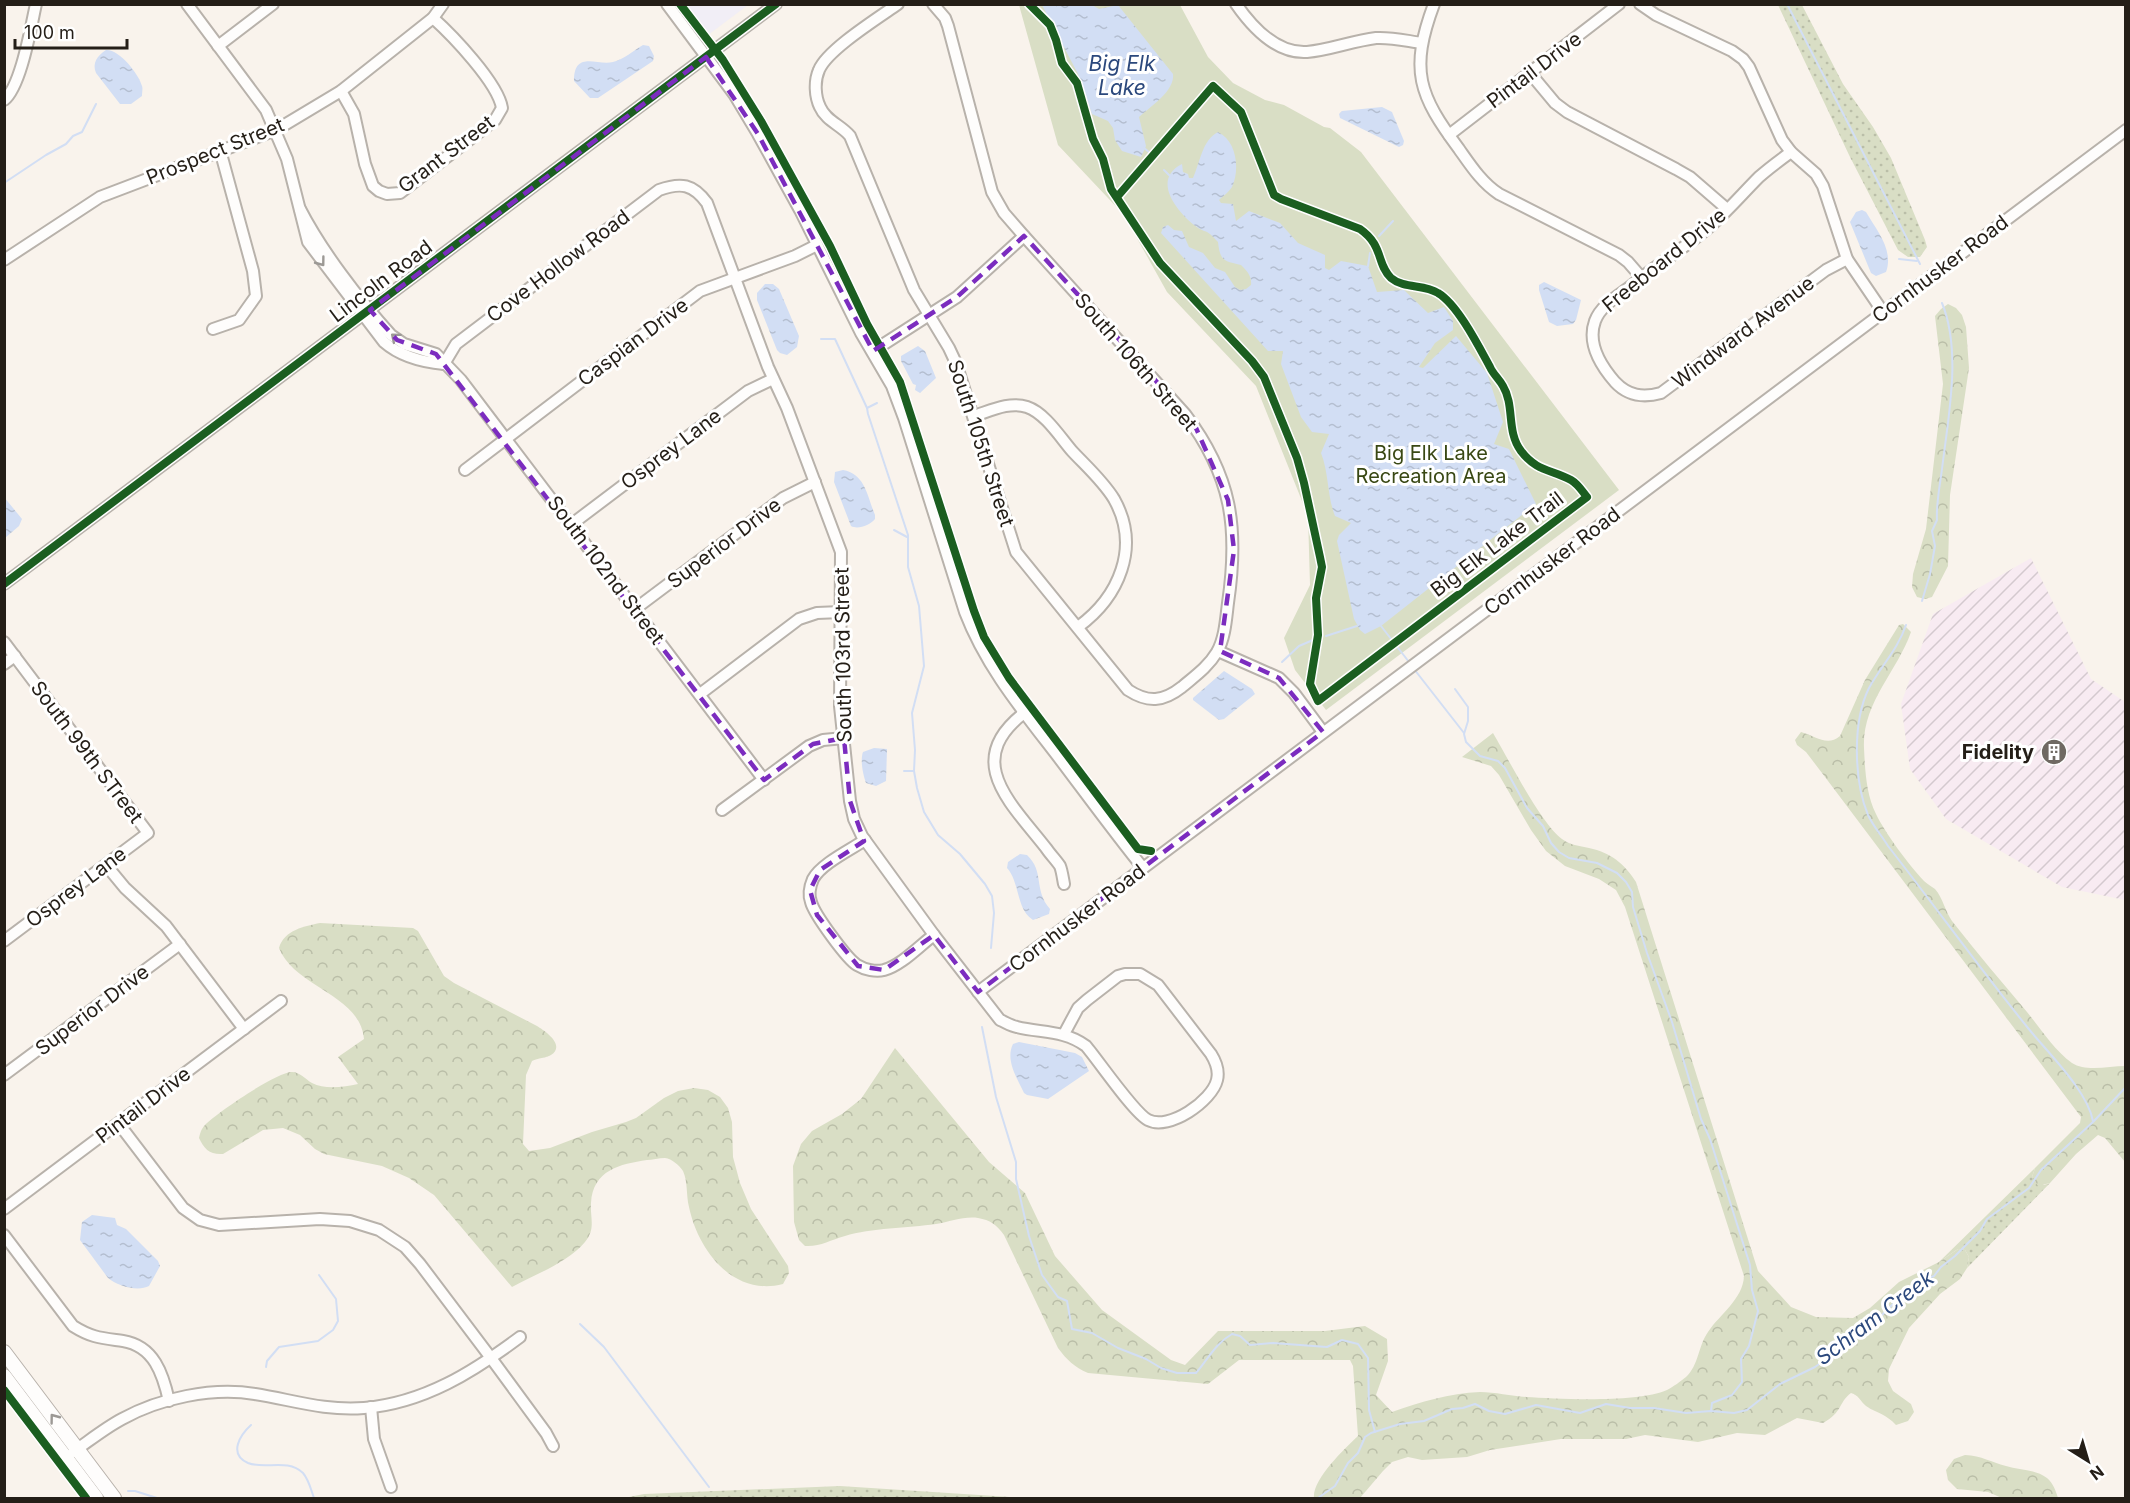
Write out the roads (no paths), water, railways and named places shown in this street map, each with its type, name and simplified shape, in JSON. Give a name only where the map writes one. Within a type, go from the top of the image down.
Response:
[{"type":"main road","points":[[4,1352],[71,1453],[96,1498]]},
{"type":"main road","points":[[4,1376],[71,1453],[114,1498]]},
{"type":"street","points":[[4,100],[9,97],[19,74],[36,4]]},
{"type":"street","points":[[187,4],[266,110],[287,159],[308,243],[366,313],[376,334],[393,350],[430,363],[444,364]]},
{"type":"street","points":[[218,46],[273,4]]},
{"type":"street","name":"Prospect Street","points":[[4,260],[100,197],[276,130],[341,91],[433,18],[443,4]]},
{"type":"street","points":[[667,4],[734,94],[758,134],[800,210],[861,333],[892,386],[964,612],[974,636],[1024,713],[1143,868]]},
{"type":"street","name":"Lincoln Road","points":[[4,584],[776,4]]},
{"type":"street","name":"South 105th Street","points":[[898,4],[827,57],[819,70],[816,82],[820,108],[828,118],[850,136],[914,290],[956,363],[1016,552],[1128,690],[1140,698],[1152,700],[1166,698],[1208,665],[1218,651]]},
{"type":"street","name":"South 106th Street","points":[[933,4],[945,18],[948,26],[992,192],[1004,213],[1185,414],[1196,428],[1214,461],[1228,500],[1234,550],[1226,614],[1218,651]]},
{"type":"street","points":[[1236,4],[1254,28],[1267,38],[1295,51],[1316,51],[1379,38],[1422,43]]},
{"type":"street","points":[[1434,4],[1425,27],[1420,68],[1425,94],[1435,116],[1449,135],[1489,187],[1619,255],[1641,278]]},
{"type":"street","name":"Pintail Drive","points":[[1449,135],[1619,4]]},
{"type":"street","points":[[1640,4],[1656,15],[1732,51],[1743,59],[1749,67],[1782,140],[1791,152],[1816,174],[1823,186],[1847,259],[1883,312]]},
{"type":"street","name":"Grant Street","points":[[341,91],[354,114],[370,180],[379,191],[387,194],[400,193],[495,120],[502,108],[498,94],[466,52],[433,18]]},
{"type":"street","points":[[1530,73],[1555,103],[1567,112],[1690,177],[1727,209]]},
{"type":"street","name":"Cornhusker Road","points":[[978,993],[2126,130]]},
{"type":"street","points":[[213,329],[239,320],[256,296],[253,272],[220,150]]},
{"type":"street","name":"Freeboard Drive","points":[[1594,323],[1606,305],[1708,228],[1761,175],[1791,152]]},
{"type":"street","name":"South 103rd Street","points":[[684,185],[699,192],[707,203],[841,552],[840,694],[850,801],[854,819],[865,840],[934,935],[1000,1020],[1016,1027],[1076,1038],[1086,1046],[1140,1114],[1146,1119],[1160,1123],[1176,1120],[1209,1095],[1218,1080],[1218,1071],[1211,1054],[1158,985],[1140,975],[1118,976],[1087,1000],[1078,1008],[1064,1034]]},
{"type":"street","name":"Cove Hollow Road","points":[[444,364],[456,344],[659,190],[684,185]]},
{"type":"street","points":[[873,351],[957,297],[1024,236]]},
{"type":"street","name":"Caspian Drive","points":[[465,470],[700,291],[795,256],[817,245]]},
{"type":"street","name":"Windward Avenue","points":[[1594,323],[1594,347],[1601,364],[1617,384],[1636,395],[1661,393],[1826,270],[1847,259]]},
{"type":"street","name":"South 102nd Street","points":[[444,364],[461,380],[507,438],[764,780]]},
{"type":"street","name":"Osprey Lane","points":[[572,524],[748,391],[773,379]]},
{"type":"street","points":[[974,416],[1016,405],[1034,410],[1104,486],[1120,512],[1124,524],[1125,545],[1122,569],[1108,600],[1091,618],[1078,627]]},
{"type":"street","name":"Superior Drive","points":[[635,609],[783,498],[815,482]]},
{"type":"street","points":[[700,694],[800,619],[816,613],[841,612]]},
{"type":"street","name":"South 99th STreet","points":[[4,642],[148,833]]},
{"type":"street","points":[[1218,651],[1279,678],[1294,693],[1323,732]]},
{"type":"street","points":[[4,664],[15,656]]},
{"type":"street","points":[[1024,713],[1002,733],[994,755],[994,771],[1008,798],[1060,866],[1064,884]]},
{"type":"street","points":[[722,810],[813,744],[844,738]]},
{"type":"street","name":"Osprey Lane","points":[[4,941],[148,833]]},
{"type":"street","points":[[865,840],[820,870],[810,890],[810,902],[833,937],[858,966],[873,971],[884,970],[897,964],[934,935]]},
{"type":"street","points":[[106,865],[125,888],[162,922],[244,1029]]},
{"type":"street","name":"Superior Drive","points":[[4,1075],[180,945]]},
{"type":"street","name":"Pintail Drive","points":[[4,1209],[281,1001]]},
{"type":"street","points":[[119,1124],[183,1208],[200,1220],[219,1225],[320,1219],[350,1221],[379,1230],[393,1238],[405,1247],[420,1264],[546,1432],[553,1446]]},
{"type":"street","points":[[4,1235],[73,1326],[88,1336],[107,1341],[123,1341],[139,1346],[148,1353],[159,1366],[170,1401]]},
{"type":"street","points":[[71,1453],[124,1418],[170,1401],[229,1392],[254,1394],[308,1406],[337,1408],[371,1407],[409,1400],[473,1371],[520,1337]]},
{"type":"street","points":[[371,1407],[374,1439],[391,1487]]},
{"type":"water","name":"Big Elk Lake","points":[[1042,5],[1092,5],[1099,9],[1118,5],[1173,74],[1173,80],[1166,92],[1139,117],[1146,146],[1141,157],[1122,151],[1108,121],[1092,114],[1078,74]]},
{"type":"water","points":[[643,45],[649,46],[654,56],[653,61],[598,98],[590,98],[574,81],[575,71],[582,62],[613,62]]},
{"type":"water","points":[[106,50],[122,58],[133,69],[140,81],[142,96],[131,104],[120,104],[96,73],[96,60]]},
{"type":"water","points":[[1382,107],[1392,112],[1404,141],[1399,147],[1340,118],[1339,114],[1342,111]]},
{"type":"water","points":[[1218,132],[1224,136],[1233,149],[1236,164],[1232,187],[1219,200],[1221,203],[1233,204],[1236,221],[1249,211],[1280,223],[1298,243],[1325,255],[1325,268],[1329,270],[1341,261],[1368,266],[1377,292],[1404,290],[1428,313],[1444,307],[1453,321],[1453,330],[1435,343],[1419,367],[1423,368],[1456,336],[1487,373],[1503,422],[1494,444],[1509,449],[1536,504],[1381,626],[1365,634],[1354,619],[1337,541],[1339,535],[1351,523],[1335,516],[1321,453],[1329,434],[1312,432],[1301,417],[1281,364],[1283,351],[1268,351],[1161,233],[1163,227],[1168,225],[1174,230],[1182,231],[1189,247],[1203,253],[1215,268],[1225,272],[1235,287],[1240,290],[1251,285],[1250,276],[1243,267],[1224,259],[1218,242],[1194,225],[1181,212],[1170,195],[1168,187],[1168,178],[1182,164],[1183,172],[1188,174],[1189,178],[1193,178],[1208,140]]},
{"type":"water","points":[[1862,210],[1866,212],[1879,234],[1888,256],[1886,272],[1876,276],[1871,273],[1850,222],[1856,212]]},
{"type":"water","points":[[1544,282],[1581,300],[1573,324],[1557,326],[1549,322],[1539,290],[1539,285]]},
{"type":"water","points":[[765,284],[773,284],[779,289],[799,336],[797,347],[787,355],[777,350],[757,300],[757,293]]},
{"type":"water","points":[[918,346],[925,351],[936,378],[920,393],[915,390],[916,385],[913,384],[901,361],[901,356]]},
{"type":"water","points":[[843,470],[856,476],[867,493],[875,519],[864,526],[851,526],[834,482],[835,472]]},
{"type":"water","points":[[4,497],[22,519],[19,526],[5,538]]},
{"type":"water","points":[[1224,671],[1252,689],[1255,694],[1224,719],[1219,720],[1193,698]]},
{"type":"water","points":[[874,748],[887,749],[886,781],[876,786],[866,783],[862,763],[863,752]]},
{"type":"water","points":[[1020,854],[1027,855],[1036,868],[1042,895],[1050,909],[1049,914],[1033,920],[1024,910],[1007,868],[1008,862]]},
{"type":"water","points":[[1019,1042],[1075,1053],[1082,1057],[1089,1071],[1048,1099],[1027,1095],[1011,1063],[1013,1044]]},
{"type":"water","points":[[92,1215],[115,1218],[117,1225],[126,1229],[158,1261],[160,1266],[149,1286],[128,1287],[108,1278],[80,1240],[82,1222]]},
{"type":"waterway","points":[[1787,4],[1920,264]]},
{"type":"waterway","points":[[4,183],[82,132],[96,104]]},
{"type":"waterway","points":[[1143,147],[1150,153]]},
{"type":"waterway","points":[[1164,170],[1171,177]]},
{"type":"waterway","points":[[1379,236],[1393,221]]},
{"type":"waterway","points":[[1368,266],[1370,253]]},
{"type":"waterway","points":[[1899,259],[1917,261]]},
{"type":"waterway","points":[[1922,601],[1935,546],[1932,531],[1937,520],[1952,385],[1951,342],[1942,303]]},
{"type":"waterway","points":[[821,339],[835,339],[867,408]]},
{"type":"waterway","points":[[877,403],[867,408],[868,414],[908,535],[908,567],[919,606],[924,666],[912,713],[914,771],[917,788],[924,812],[938,835],[960,854],[992,896],[994,913],[991,948]]},
{"type":"waterway","points":[[894,530],[907,537]]},
{"type":"waterway","points":[[1906,625],[1899,642],[1869,688],[1860,717],[1858,769],[1863,801],[1868,815],[1888,846],[1992,983],[2075,1085],[2093,1121]]},
{"type":"waterway","points":[[1326,636],[1357,626]]},
{"type":"waterway","points":[[1381,626],[1409,662]]},
{"type":"waterway","points":[[1282,662],[1299,646],[1313,640]]},
{"type":"waterway","points":[[1414,669],[1464,733]]},
{"type":"waterway","points":[[1455,689],[1468,707],[1468,721],[1464,734],[1466,742],[1480,756],[1498,761],[1505,768],[1527,808],[1543,826],[1551,843],[1569,858],[1597,863],[1617,873],[1632,892],[1633,907],[1647,953],[1672,1022],[1701,1119],[1710,1139],[1750,1265],[1752,1290],[1758,1311],[1749,1346],[1741,1359],[1742,1382],[1732,1395],[1712,1403],[1711,1411]]},
{"type":"waterway","points":[[904,771],[913,771]]},
{"type":"waterway","points":[[982,1027],[996,1097],[1016,1162],[1016,1179],[1029,1236],[1042,1275],[1058,1297],[1067,1301],[1072,1329],[1092,1333],[1118,1348],[1177,1373],[1196,1373],[1217,1347],[1232,1334],[1240,1336],[1250,1345],[1273,1343],[1327,1347],[1342,1340],[1358,1344],[1368,1358],[1369,1410],[1375,1432]]},
{"type":"waterway","name":"Schram Creek","points":[[1318,1498],[1335,1486],[1348,1463],[1358,1453],[1365,1437],[1371,1433],[1400,1424],[1424,1421],[1452,1409],[1475,1404],[1489,1411],[1505,1414],[1536,1405],[1580,1413],[1606,1404],[1686,1413],[1711,1411],[1734,1413],[1747,1410],[1780,1384],[1815,1367],[1839,1350],[1860,1330],[1878,1319],[1899,1298],[1921,1281],[1934,1276],[1980,1231],[1987,1219],[2029,1188],[2041,1170],[2093,1122],[2126,1087]]},
{"type":"waterway","points":[[266,1367],[267,1361],[279,1347],[318,1341],[333,1330],[338,1321],[336,1299],[319,1275]]},
{"type":"waterway","points":[[580,1324],[604,1347],[709,1487]]},
{"type":"waterway","points":[[251,1425],[240,1439],[238,1455],[248,1463],[255,1465],[283,1465],[297,1469],[307,1479],[314,1498]]},
{"type":"waterway","points":[[128,1491],[157,1498]]},
{"type":"place","name":"Fidelity","points":[[2054,752]]},
{"type":"park label","name":"Big Elk Lake Recreation Area","points":[[1431,464]]}]
